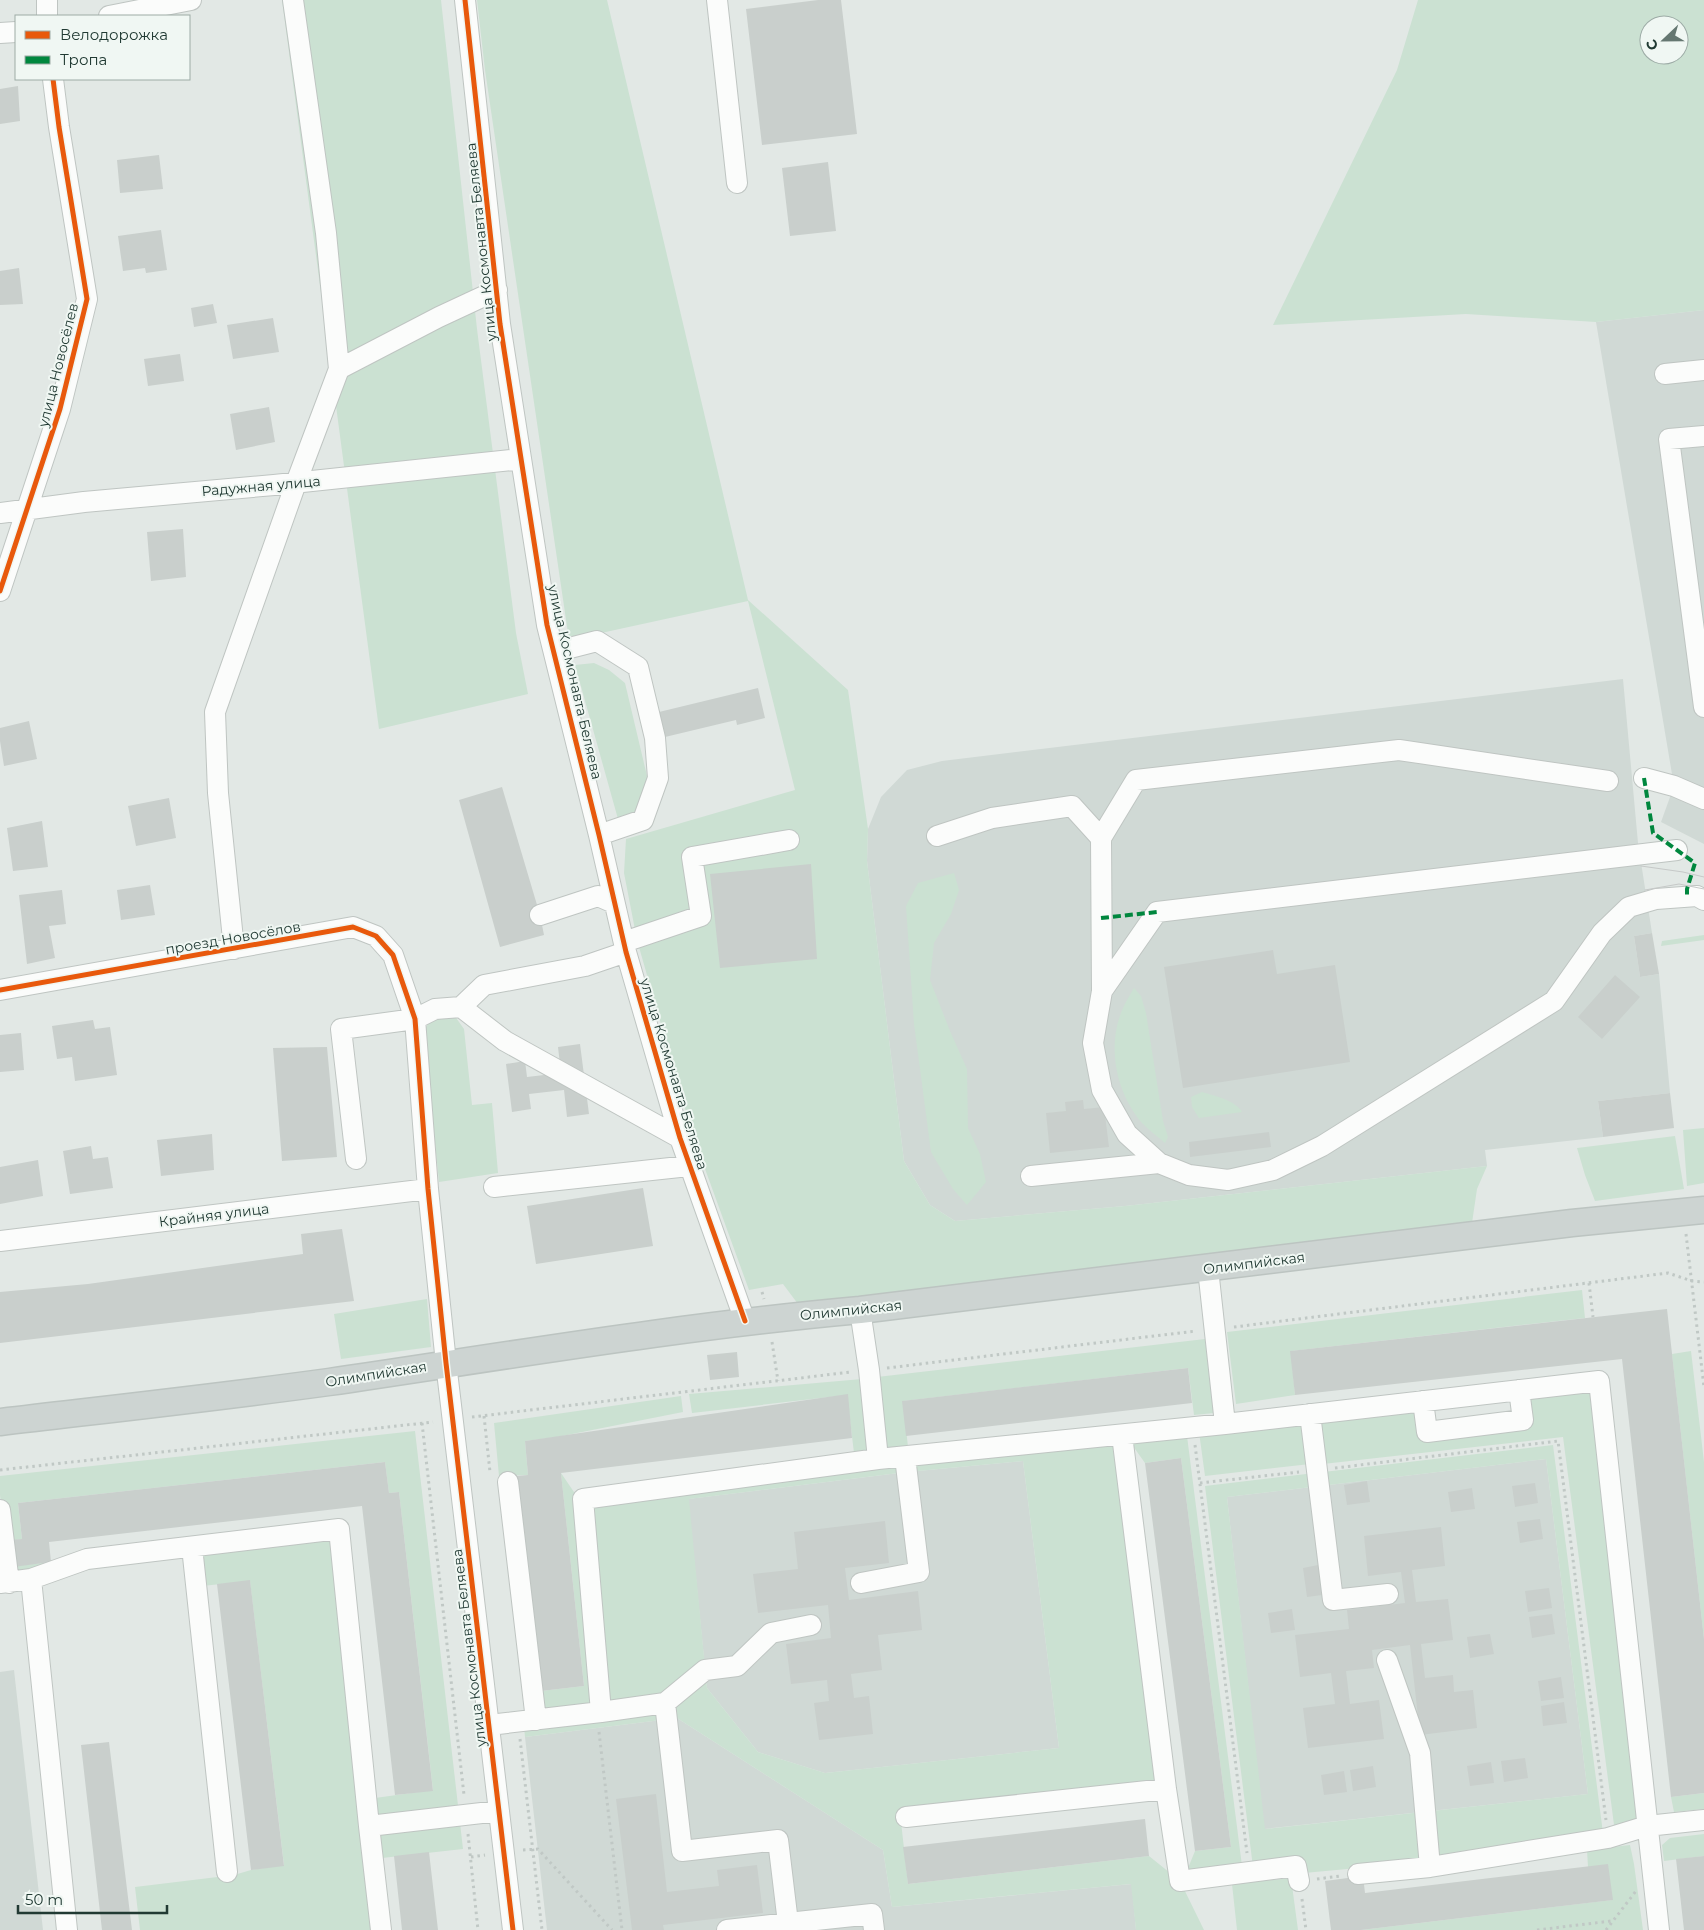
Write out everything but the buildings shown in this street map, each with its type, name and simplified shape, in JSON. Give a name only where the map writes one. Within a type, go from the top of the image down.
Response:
[{"type":"main road","name":"Олимпийская","points":[[0,1422],[328,1382],[446,1363],[745,1322],[1693,1211]]},
{"type":"street","points":[[47,0],[47,15]]},
{"type":"street","points":[[115,15],[191,0]]},
{"type":"street","points":[[234,949],[218,793],[215,712],[296,483],[339,369],[326,233],[293,0]]},
{"type":"street","name":"улица Космонавта Беляева","points":[[465,0],[500,324],[548,625],[625,947],[680,1138],[745,1322]]},
{"type":"street","points":[[717,0],[737,183]]},
{"type":"street","points":[[0,33],[15,32]]},
{"type":"street","name":"улица Новосёлев","points":[[0,591],[60,410],[87,299],[53,80]]},
{"type":"street","points":[[339,369],[439,317],[497,290]]},
{"type":"street","points":[[1665,374],[1704,370]]},
{"type":"street","points":[[1704,436],[1669,439],[1704,707]]},
{"type":"street","name":"Радужная улица","points":[[0,513],[84,502],[296,483],[521,459]]},
{"type":"street","points":[[554,652],[597,640],[638,667],[655,738],[658,778],[642,820],[599,835]]},
{"type":"street","points":[[1608,781],[1399,750],[1136,780],[1101,838],[1102,991],[1093,1043],[1102,1090],[1127,1134],[1159,1163],[1190,1175],[1228,1180],[1273,1170],[1322,1146],[1554,1001],[1602,933],[1629,907],[1656,899],[1697,896],[1704,900]]},
{"type":"street","points":[[1644,778],[1674,786],[1704,799]]},
{"type":"street","points":[[937,836],[992,818],[1072,806],[1101,838]]},
{"type":"street","points":[[356,1159],[341,1029],[415,1019],[435,1010],[461,1007],[484,984],[585,966],[625,947],[701,916],[692,857],[789,840]]},
{"type":"street","points":[[1102,991],[1157,912],[1678,850]]},
{"type":"street","points":[[540,915],[598,896],[614,903]]},
{"type":"street","name":"проезд Новосёлов","points":[[0,990],[353,927],[376,936],[393,956],[415,1019],[428,1189]]},
{"type":"street","points":[[461,1007],[505,1041],[680,1138]]},
{"type":"street","points":[[1031,1176],[1159,1163]]},
{"type":"street","points":[[494,1186],[690,1166]]},
{"type":"street","name":"улица Космонавта Беляева","points":[[428,1189],[446,1363],[513,1930]]},
{"type":"street","name":"Крайняя улица","points":[[0,1240],[428,1189]]},
{"type":"street","points":[[1208,1269],[1225,1424]]},
{"type":"street","points":[[860,1310],[869,1370],[878,1459]]},
{"type":"street","points":[[600,1720],[583,1499],[878,1459],[1225,1424],[1599,1381],[1659,1930]]},
{"type":"street","points":[[1423,1401],[1427,1432],[1523,1420],[1519,1390]]},
{"type":"street","points":[[1310,1414],[1333,1600],[1388,1594]]},
{"type":"street","points":[[1122,1435],[1166,1789],[1180,1881],[1296,1866],[1299,1880]]},
{"type":"street","points":[[861,1583],[919,1572],[905,1457]]},
{"type":"street","points":[[508,1482],[536,1720]]},
{"type":"street","points":[[0,1510],[5,1583],[31,1579],[87,1560],[339,1529],[381,1930]]},
{"type":"street","points":[[192,1547],[227,1872]]},
{"type":"street","points":[[31,1579],[68,1930]]},
{"type":"street","points":[[489,1726],[536,1720],[600,1720],[666,1703],[705,1670],[737,1666],[771,1633],[811,1625]]},
{"type":"street","points":[[1387,1660],[1420,1753],[1430,1867]]},
{"type":"street","points":[[666,1703],[682,1851],[778,1840],[788,1923]]},
{"type":"street","points":[[906,1817],[1166,1789]]},
{"type":"street","points":[[369,1826],[500,1811]]},
{"type":"street","points":[[1358,1874],[1430,1867],[1608,1838],[1647,1826],[1704,1820]]},
{"type":"street","points":[[727,1930],[872,1914],[874,1930]]},
{"type":"path","points":[[1693,1211],[1704,1387]]},
{"type":"path","points":[[1589,1283],[1593,1317]]},
{"type":"path","points":[[484,1416],[487,1444]]},
{"type":"path","points":[[422,1423],[478,1930]]},
{"type":"path","points":[[1192,1427],[1249,1872]]},
{"type":"path","points":[[1200,1483],[1558,1441],[1608,1838]]},
{"type":"path","points":[[600,1720],[622,1930]]},
{"type":"path","points":[[471,1857],[538,1848],[612,1930]]},
{"type":"path","points":[[1606,1930],[1611,1921],[1652,1872]]},
{"type":"path","points":[[1306,1930],[1299,1880],[1358,1874]]},
{"type":"path","points":[[1537,1930],[1611,1921]]},
{"type":"shaded area","points":[[1704,310],[1704,844],[1661,822],[1674,786],[1596,322]]},
{"type":"shaded area","points":[[1623,679],[1638,843],[1652,933],[1634,936],[1640,977],[1659,974],[1670,1093],[1598,1101],[1603,1137],[1485,1150],[1487,1166],[1125,1206],[955,1221],[930,1205],[904,1161],[867,861],[868,829],[881,797],[907,770],[942,761]]},
{"type":"shaded area","points":[[1546,1459],[1588,1794],[1264,1829],[1227,1497]]},
{"type":"shaded area","points":[[1023,1461],[1059,1748],[825,1773],[758,1752],[707,1688],[688,1499],[907,1472]]},
{"type":"shaded area","points":[[14,1670],[43,1930],[0,1930],[0,1672]]},
{"type":"shaded area","points":[[677,1718],[883,1850],[892,1907],[1132,1884],[1136,1930],[547,1930],[525,1737]]},
{"type":"green space","points":[[282,0],[441,0],[477,329],[516,633],[528,694],[379,729]]},
{"type":"green space","points":[[477,0],[607,0],[748,600],[848,690],[868,829],[867,861],[904,1161],[930,1205],[955,1221],[1125,1206],[1487,1166],[1477,1189],[1472,1223],[801,1308],[783,1284],[749,1290],[692,1133],[637,940],[624,873],[626,839],[795,790],[748,601],[569,640],[485,70]]},
{"type":"green space","points":[[1418,0],[1704,0],[1704,310],[1596,322],[1466,314],[1273,325],[1397,70]]},
{"type":"green space","points":[[594,663],[609,670],[625,683],[647,776],[643,798],[634,813],[618,819],[575,665]]},
{"type":"green space","points":[[954,873],[959,890],[951,914],[934,943],[930,980],[967,1069],[968,1128],[980,1154],[986,1182],[967,1205],[953,1189],[931,1152],[914,1024],[906,906],[918,883]]},
{"type":"green space","points":[[1704,935],[1704,940],[1661,946],[1662,941]]},
{"type":"green space","points":[[1134,988],[1141,996],[1146,1013],[1163,1121],[1168,1137],[1165,1143],[1142,1123],[1133,1111],[1120,1083],[1116,1068],[1115,1038],[1118,1023],[1124,1005]]},
{"type":"green space","points":[[454,1015],[464,1029],[472,1105],[492,1103],[498,1173],[439,1182],[424,1033],[426,1027],[435,1018]]},
{"type":"green space","points":[[1202,1092],[1230,1101],[1242,1112],[1199,1118],[1192,1107],[1191,1097]]},
{"type":"green space","points":[[1704,1128],[1704,1183],[1687,1186],[1683,1130]]},
{"type":"green space","points":[[1675,1136],[1684,1189],[1595,1201],[1577,1148]]},
{"type":"green space","points":[[1582,1290],[1585,1318],[1291,1351],[1295,1395],[1236,1404],[1227,1332]]},
{"type":"green space","points":[[427,1299],[431,1347],[341,1359],[334,1314]]},
{"type":"green space","points":[[1205,1339],[1214,1413],[1194,1415],[1188,1368],[903,1401],[908,1447],[886,1450],[877,1377]]},
{"type":"green space","points":[[1691,1351],[1704,1462],[1704,1639],[1672,1354]]},
{"type":"green space","points":[[862,1379],[869,1451],[854,1453],[847,1395],[692,1413],[689,1394]]},
{"type":"green space","points":[[1591,1387],[1644,1836],[1616,1840],[1563,1437],[1323,1464],[1317,1418],[1416,1409],[1422,1441],[1531,1426],[1527,1396]]},
{"type":"green space","points":[[681,1396],[683,1412],[557,1437],[525,1441],[528,1475],[499,1476],[494,1423]]},
{"type":"green space","points":[[1305,1421],[1310,1464],[1205,1476],[1199,1432]]},
{"type":"green space","points":[[415,1431],[463,1849],[382,1858],[375,1798],[433,1790],[399,1492],[389,1493],[385,1462],[18,1503],[22,1539],[10,1541],[13,1566],[51,1562],[29,1572],[10,1574],[0,1495],[0,1476]]},
{"type":"green space","points":[[1187,1436],[1242,1866],[1186,1873],[1195,1851],[1231,1847],[1181,1458],[1145,1463],[1130,1442]]},
{"type":"green space","points":[[1113,1441],[1156,1784],[900,1813],[908,1884],[1149,1856],[1180,1881],[1204,1930],[1136,1930],[1131,1884],[892,1907],[883,1850],[677,1718],[525,1737],[524,1727],[541,1691],[584,1686],[561,1473],[576,1495]],"holes":[[[1023,1461],[1059,1748],[825,1773],[758,1752],[707,1688],[689,1499],[907,1472]]]},
{"type":"green space","points":[[1553,1445],[1604,1841],[1423,1862],[1304,1873],[1253,1867],[1205,1486]],"holes":[[[1546,1459],[1588,1794],[1265,1829],[1227,1497]]]},
{"type":"green space","points":[[333,1536],[373,1930],[140,1930],[135,1887],[234,1875],[251,1870],[284,1865],[250,1581],[202,1586],[198,1552]]},
{"type":"green space","points":[[1704,1793],[1704,1809],[1674,1812],[1671,1797]]},
{"type":"green space","points":[[1704,1834],[1704,1856],[1664,1861],[1662,1845],[1670,1838]]},
{"type":"green space","points":[[1630,1845],[1643,1930],[1361,1930],[1612,1900],[1588,1867],[1587,1850]]},
{"type":"green space","points":[[1291,1878],[1298,1930],[1237,1930],[1232,1884]]},
{"type":"tram line","points":[[1641,866],[1704,877]]},
{"type":"tram line","points":[[1645,890],[1679,884],[1704,889]]},
{"type":"marked path","points":[[1644,778],[1653,833],[1695,863],[1687,889],[1687,897]]},
{"type":"marked path","points":[[1101,918],[1157,912]]},
{"type":"cycle path","points":[[465,0],[500,324],[547,625],[626,952],[680,1138],[745,1321]]},
{"type":"cycle path","points":[[0,591],[60,409],[87,299],[53,80]]},
{"type":"cycle path","points":[[0,990],[353,927],[376,936],[393,955],[415,1019],[428,1189],[446,1363],[513,1930]]}]
